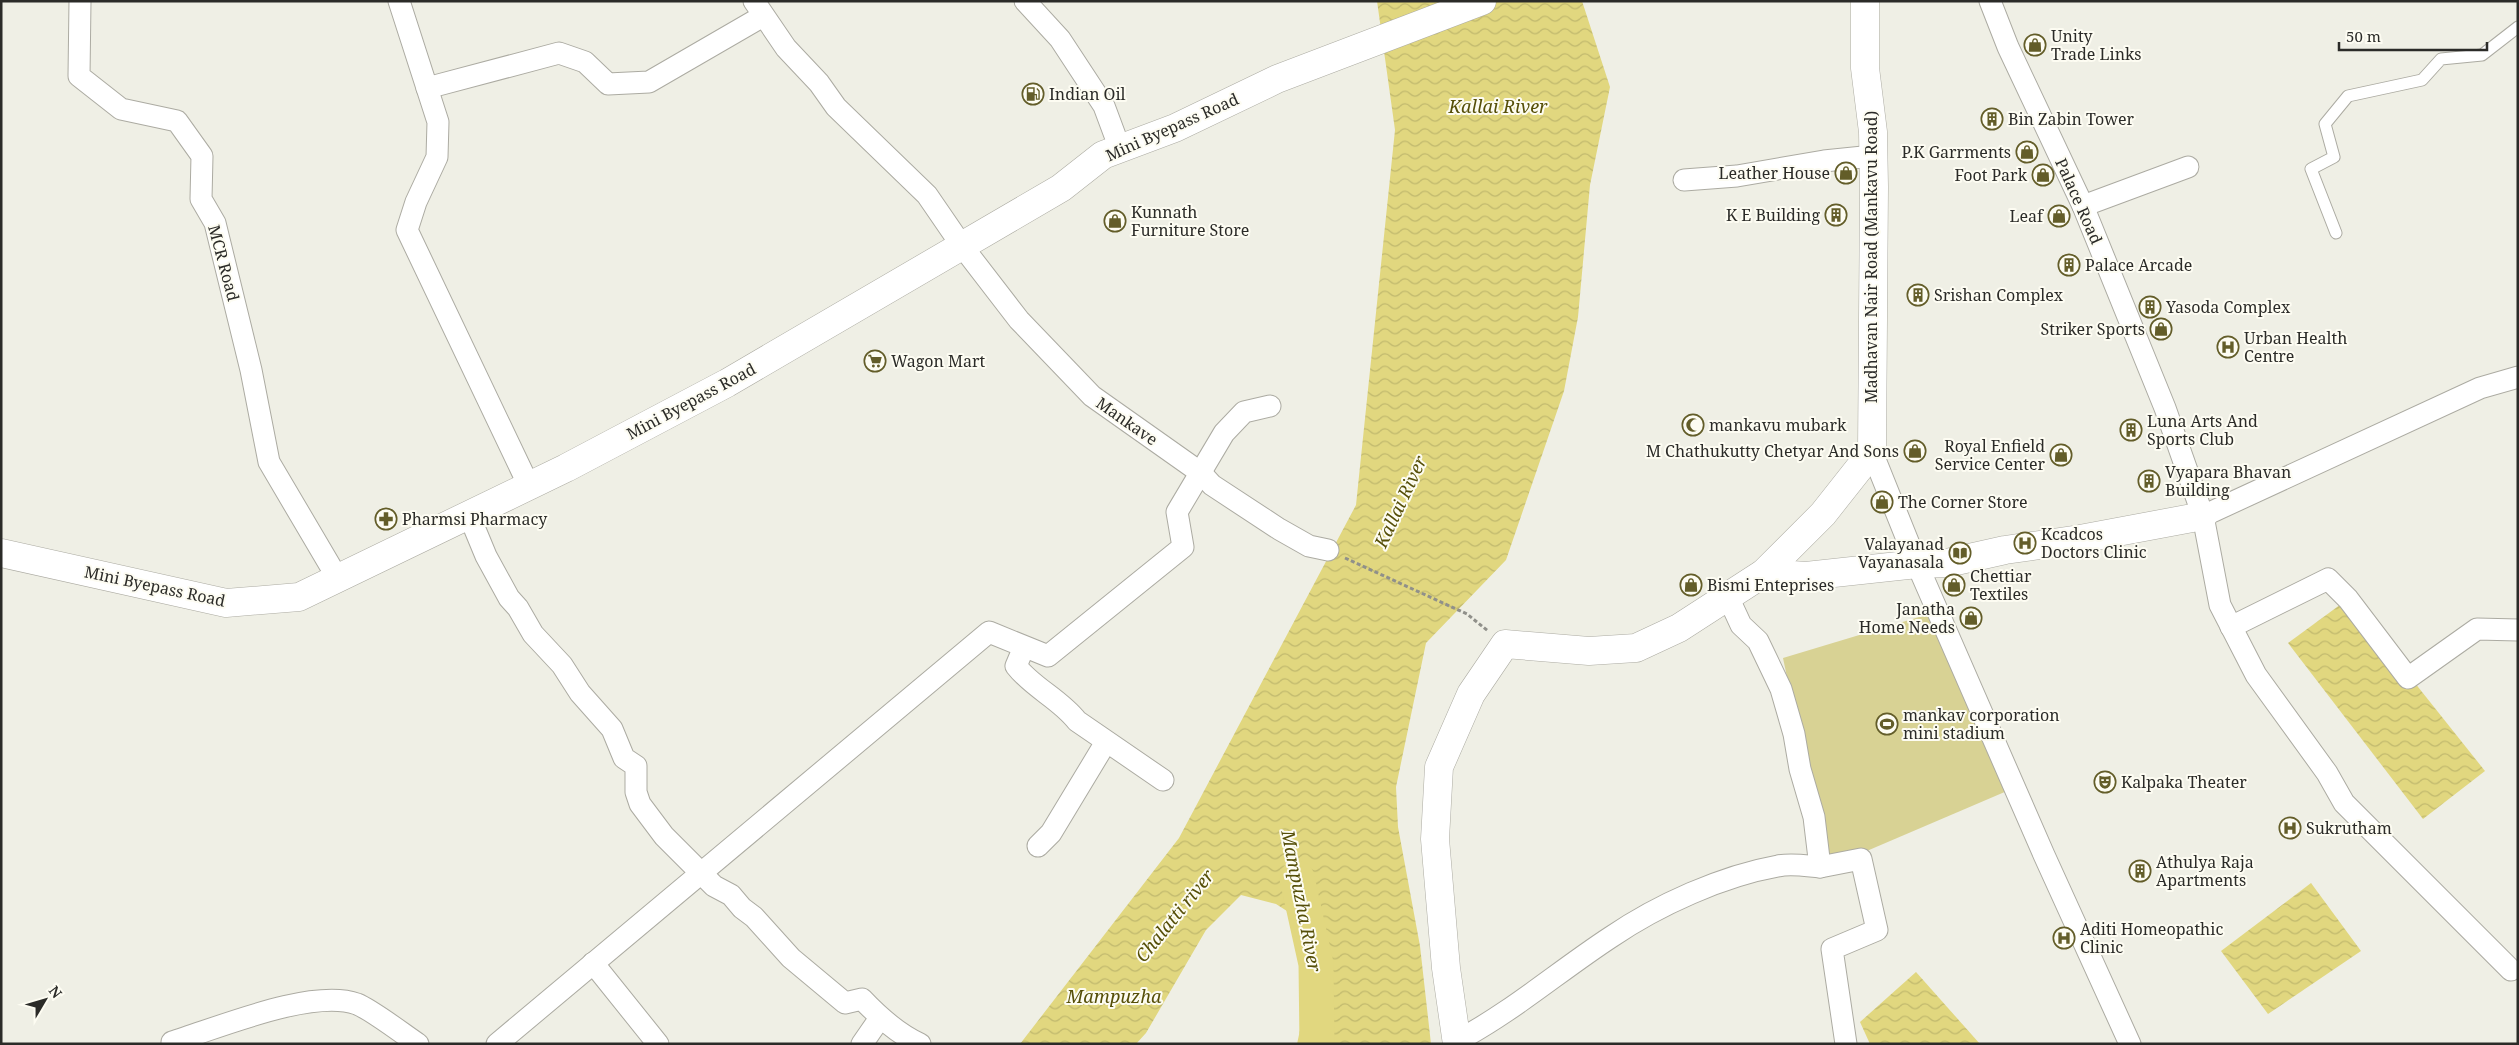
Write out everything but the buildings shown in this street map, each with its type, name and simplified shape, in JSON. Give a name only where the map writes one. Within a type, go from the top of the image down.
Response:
[{"type":"main road","name":"Mini Byepass Road","points":[[1,553],[226,603],[299,598],[528,486],[727,383],[1061,188],[1103,156],[1175,128],[1277,79],[1482,1]]},
{"type":"main road","name":"Madhavan Nair Road (Mankavu Road)","points":[[1864,1],[1866,68],[1873,132],[1872,452]]},
{"type":"main road","points":[[1457,1042],[1446,968],[1435,839],[1439,767],[1471,694],[1505,644],[1589,651],[1636,648],[1679,628],[1764,573],[1823,514],[1872,452]]},
{"type":"main road","points":[[1764,573],[1806,576],[1917,564],[1948,563],[2005,550],[2080,539],[2203,516]]},
{"type":"street","name":"MCR Road","points":[[80,1],[79,76],[121,109],[178,121],[202,156],[200,199],[215,223],[251,370],[269,462],[338,579]]},
{"type":"street","points":[[399,1],[438,122],[437,157],[416,202],[407,230],[528,486]]},
{"type":"street","points":[[1025,1],[1060,39],[1104,106],[1120,149]]},
{"type":"street","name":"Palace Road","points":[[1990,1],[2008,47],[2084,206],[2165,408],[2203,516],[2220,605],[2256,674],[2327,773],[2344,803],[2511,970]]},
{"type":"street","points":[[427,88],[558,53],[586,62],[608,84],[649,82],[758,8]]},
{"type":"street","name":"Mankave","points":[[758,8],[786,48],[819,83],[836,107],[927,195],[962,246],[1019,320],[1092,396],[1200,473],[1219,490],[1309,546],[1328,550]]},
{"type":"street","points":[[1684,180],[1737,176],[1824,161],[1873,156]]},
{"type":"street","points":[[2084,206],[2188,167]]},
{"type":"street","points":[[2203,516],[2480,388],[2518,377]]},
{"type":"street","points":[[497,1044],[989,632],[1048,656],[1183,547],[1177,512],[1224,433],[1244,412],[1270,406]]},
{"type":"street","points":[[1872,452],[1917,564],[2044,855],[2130,1044]]},
{"type":"street","points":[[468,516],[482,550],[509,598],[518,608],[533,634],[562,665],[580,693],[612,728],[624,758],[636,766],[636,792],[640,804],[664,836],[714,886],[731,895],[742,908],[754,917],[791,958],[845,1003],[862,999],[880,1018],[905,1037],[920,1044]]},
{"type":"street","points":[[2231,627],[2328,579],[2348,598],[2408,678],[2477,629],[2518,630]]},
{"type":"street","points":[[1728,597],[1741,624],[1758,641],[1781,689],[1794,734],[1800,769],[1814,817],[1820,867]]},
{"type":"street","points":[[1024,646],[1016,666],[1023,675],[1069,711],[1077,721],[1163,780]]},
{"type":"street","points":[[1038,846],[1051,833],[1106,742]]},
{"type":"street","points":[[1457,1042],[1489,1024],[1612,936],[1682,897],[1741,876],[1780,865],[1820,867],[1861,859],[1876,930],[1832,949],[1846,1044]]},
{"type":"street","points":[[593,964],[658,1044]]},
{"type":"street","points":[[172,1042],[294,1004],[327,999],[357,1004],[418,1044]]},
{"type":"street","points":[[862,1044],[880,1018]]},
{"type":"lane","points":[[2336,232],[2311,169],[2334,157],[2325,124],[2348,96],[2422,80],[2441,59],[2482,55],[2518,27]]},
{"type":"path","points":[[1328,550],[1467,614],[1505,644]]},
{"type":"shaded area","name":"mankav corporation mini stadium","points":[[1929,614],[2007,791],[1827,868],[1783,658]]},
{"type":"water","name":"Kallai River","points":[[1377,1],[1582,1],[1610,87],[1590,185],[1578,317],[1564,391],[1506,560],[1426,643],[1396,787],[1398,827],[1420,946],[1431,1044],[1297,1044],[1316,956],[1315,929],[1276,904],[1241,895],[1206,930],[1146,1033],[1136,1044],[1020,1044],[1179,838],[1356,505],[1395,130]]},
{"type":"water","points":[[2348,599],[2485,771],[2423,819],[2288,643]]},
{"type":"water","points":[[2311,883],[2361,951],[2268,1014],[2221,951]]},
{"type":"water","points":[[1916,972],[1980,1044],[1870,1044],[1860,1022]]},
{"type":"waterway","name":"Mampuzha River","points":[[1297,878],[1316,964],[1317,1044]]},
{"type":"place","name":"Unity Trade Links","points":[[2035,45]]},
{"type":"place","name":"Indian Oil","points":[[1033,94]]},
{"type":"place","name":"Bin Zabin Tower","points":[[1992,119]]},
{"type":"place","name":"P.K Garrments","points":[[2027,152]]},
{"type":"place","name":"Leather House","points":[[1846,173]]},
{"type":"place","name":"Foot Park","points":[[2043,175]]},
{"type":"place","name":"K E Building","points":[[1836,215]]},
{"type":"place","name":"Leaf","points":[[2059,216]]},
{"type":"place","name":"Kunnath Furniture Store","points":[[1115,221]]},
{"type":"place","name":"Palace Arcade","points":[[2069,265]]},
{"type":"place","name":"Srishan Complex","points":[[1918,295]]},
{"type":"place","name":"Yasoda Complex","points":[[2150,307]]},
{"type":"place","name":"Striker Sports","points":[[2161,329]]},
{"type":"place","name":"Urban Health Centre","points":[[2228,347]]},
{"type":"place","name":"Wagon Mart","points":[[875,361]]},
{"type":"place","name":"mankavu mubark","points":[[1693,425]]},
{"type":"place","name":"Luna Arts And Sports Club","points":[[2131,430]]},
{"type":"place","name":"M Chathukutty Chetyar And Sons","points":[[1915,451]]},
{"type":"place","name":"Royal Enfield Service Center","points":[[2061,455]]},
{"type":"place","name":"Vyapara Bhavan Building","points":[[2149,481]]},
{"type":"place","name":"The Corner Store","points":[[1882,502]]},
{"type":"place","name":"Pharmsi Pharmacy","points":[[386,519]]},
{"type":"place","name":"Kcadcos Doctors Clinic","points":[[2025,543]]},
{"type":"place","name":"Valayanad Vayanasala","points":[[1960,553]]},
{"type":"place","name":"Bismi Enteprises","points":[[1691,585]]},
{"type":"place","name":"Chettiar Textiles","points":[[1954,585]]},
{"type":"place","name":"Janatha Home Needs","points":[[1971,618]]},
{"type":"place","name":"mankav corporation mini stadium","points":[[1887,724]]},
{"type":"place","name":"Kalpaka Theater","points":[[2105,782]]},
{"type":"place","name":"Sukrutham","points":[[2290,828]]},
{"type":"place","name":"Athulya Raja Apartments","points":[[2140,871]]},
{"type":"place","name":"Aditi Homeopathic Clinic","points":[[2064,938]]},
{"type":"water label","name":"Chalatti river","points":[[1175,916]]},
{"type":"water label","name":"Mampuzha","points":[[1114,997]]}]
